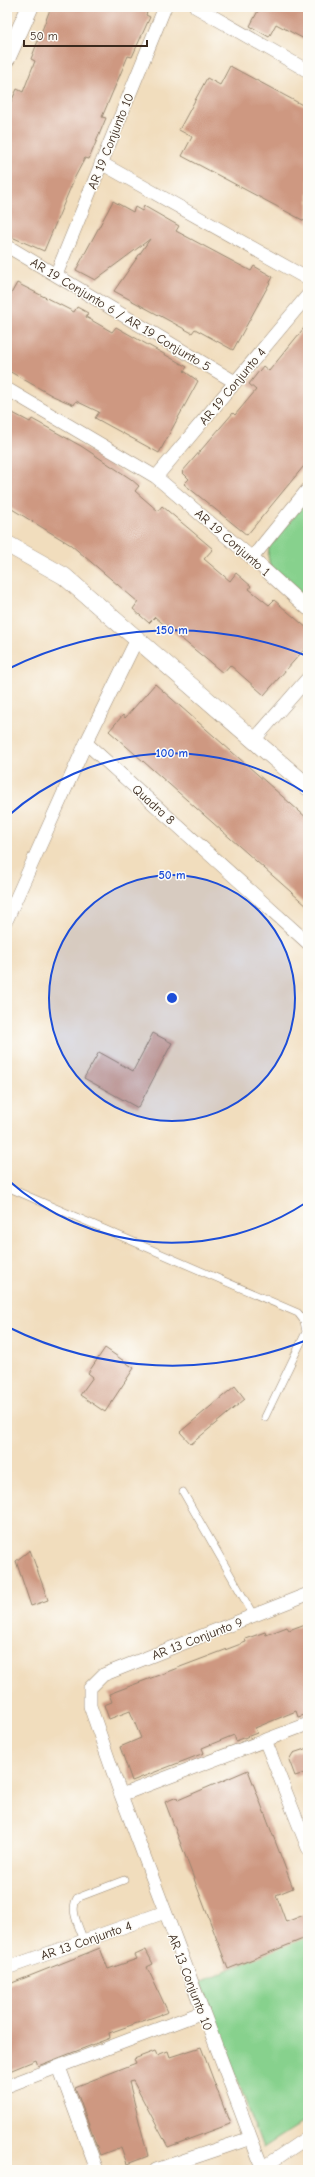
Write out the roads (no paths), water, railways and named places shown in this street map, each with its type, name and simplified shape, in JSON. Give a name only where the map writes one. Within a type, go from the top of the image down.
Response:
[{"type":"street","points":[[7,58],[30,7]]},
{"type":"street","name":"AR 19 Conjunto 10","points":[[56,275],[165,7]]},
{"type":"street","points":[[196,7],[308,71]]},
{"type":"street","points":[[101,163],[308,279]]},
{"type":"street","name":"AR 19 Conjunto 6 / AR 19 Conjunto 5","points":[[7,246],[235,382]]},
{"type":"street","name":"AR 19 Conjunto 4","points":[[156,477],[308,295]]},
{"type":"street","name":"AR 19 Conjunto 1","points":[[7,389],[156,477],[252,558],[308,609]]},
{"type":"street","points":[[252,558],[308,489]]},
{"type":"street","points":[[7,544],[64,576],[308,787]]},
{"type":"street","points":[[7,919],[86,743],[137,639]]},
{"type":"street","points":[[254,740],[308,678]]},
{"type":"street","name":"Quadra 8","points":[[86,743],[308,943]]},
{"type":"street","name":"AR 13 Conjunto 9","points":[[90,1688],[103,1675],[308,1594]]},
{"type":"street","name":"AR 13 Conjunto 10","points":[[90,1688],[90,1706],[121,1795],[262,2169]]},
{"type":"street","points":[[121,1795],[308,1724]]},
{"type":"street","points":[[265,1740],[308,1848]]},
{"type":"street","name":"AR 13 Conjunto 4","points":[[7,1968],[165,1912]]},
{"type":"street","points":[[7,2086],[203,2012]]},
{"type":"street","points":[[59,2067],[97,2170]]},
{"type":"street","points":[[262,2169],[308,2137]]},
{"type":"street","points":[[156,2170],[251,2138]]},
{"type":"lane","points":[[7,1187],[298,1313],[304,1321],[306,1332],[265,1417]]},
{"type":"lane","points":[[182,1492],[254,1616]]},
{"type":"lane","points":[[84,1941],[73,1910],[73,1904],[77,1898],[124,1880]]}]
